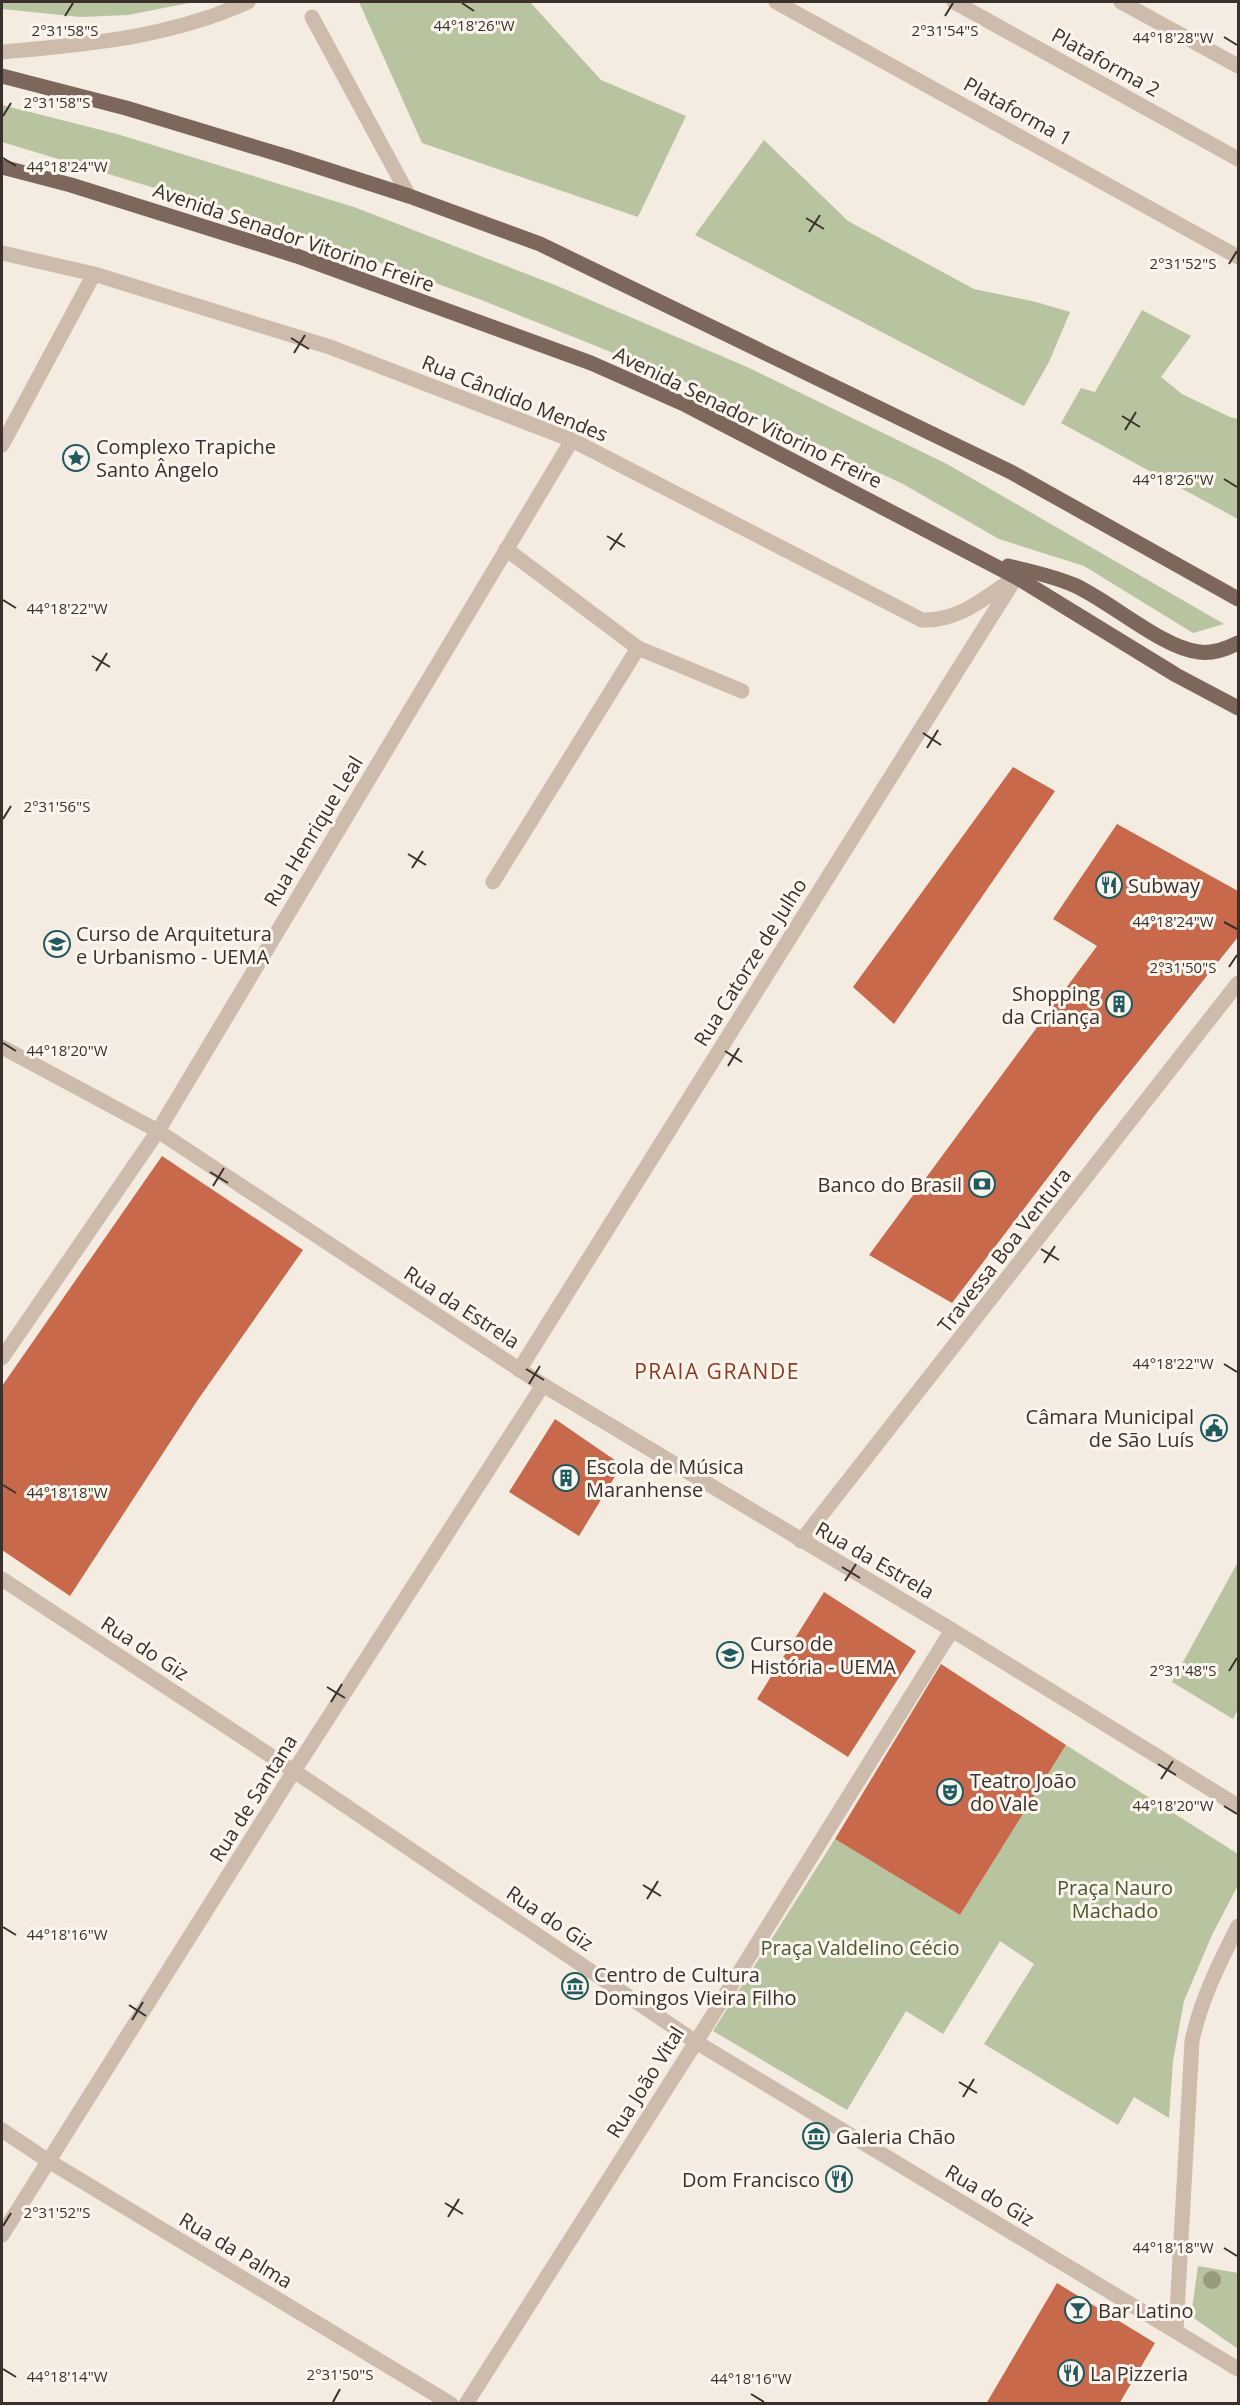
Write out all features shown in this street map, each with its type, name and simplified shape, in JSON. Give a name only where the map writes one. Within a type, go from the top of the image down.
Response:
[{"type":"main road","points":[[2,76],[126,108],[409,196],[540,244],[1011,472],[1239,599]]},
{"type":"main road","name":"Avenida Senador Vitorino Freire","points":[[2,167],[71,185],[297,256],[591,363],[686,405],[1016,576],[1176,675],[1239,708]]},
{"type":"main road","points":[[985,560],[1045,575],[1076,586],[1177,646],[1198,652],[1221,651],[1239,643]]},
{"type":"street","points":[[2,52],[111,42],[165,31],[248,2]]},
{"type":"street","name":"Plataforma 1","points":[[776,2],[1239,257]]},
{"type":"street","name":"Plataforma 2","points":[[954,2],[1239,159]]},
{"type":"street","points":[[1121,2],[1239,66]]},
{"type":"street","points":[[312,17],[409,196]]},
{"type":"street","name":"Rua Cândido Mendes","points":[[2,253],[94,274],[330,347],[572,440],[922,620],[937,621],[958,615],[1016,576]]},
{"type":"street","points":[[2,445],[94,274]]},
{"type":"street","name":"Rua Henrique Leal","points":[[2,1358],[158,1131],[572,440]]},
{"type":"street","points":[[506,549],[638,648],[742,691]]},
{"type":"street","name":"Rua Catorze de Julho","points":[[519,1370],[1016,576]]},
{"type":"street","points":[[493,882],[638,648]]},
{"type":"street","name":"Travessa Boa Ventura","points":[[801,1541],[1239,983]]},
{"type":"street","name":"Rua da Estrela","points":[[2,1047],[158,1131],[543,1385],[952,1630],[1239,1806]]},
{"type":"street","name":"Rua de Santana","points":[[2,2235],[47,2160],[294,1771],[543,1385]]},
{"type":"street","name":"Rua do Giz","points":[[2,1579],[294,1771],[696,2042],[1239,2369]]},
{"type":"street","name":"Rua João Vital","points":[[466,2403],[696,2042],[952,1630]]},
{"type":"street","points":[[1176,2330],[1192,2041],[1198,2015],[1211,1980],[1239,1926]]},
{"type":"street","name":"Rua da Palma","points":[[2,2130],[47,2160],[451,2403]]},
{"type":"green space","points":[[2,2],[194,2],[128,15],[81,17],[2,9]]},
{"type":"green space","points":[[359,2],[530,2],[601,80],[686,116],[638,217],[422,143]]},
{"type":"green space","points":[[2,105],[117,134],[354,207],[555,285],[747,367],[947,464],[1224,624],[1193,633],[1084,566],[999,539],[903,484],[681,380],[479,299],[274,224],[2,142]]},
{"type":"green space","points":[[764,140],[848,221],[974,289],[1036,302],[1070,312],[1049,362],[1024,406],[695,235]]},
{"type":"green space","points":[[1142,310],[1191,336],[1161,377],[1182,394],[1238,419],[1238,519],[1061,423],[1081,388],[1095,392]]},
{"type":"green space","points":[[1238,1562],[1238,1709],[1233,1719],[1172,1682]]},
{"type":"green space","name":"Praça Nauro Machado","points":[[1066,1745],[1238,1854],[1238,1885],[1212,1935],[1184,2001],[1173,2061],[1169,2118],[1134,2097],[1118,2125],[984,2044],[1034,1964],[1000,1941],[943,2034],[906,2011],[847,2110],[713,2031],[835,1839],[960,1915]]},
{"type":"green space","points":[[1198,2266],[1238,2273],[1238,2349],[1191,2316]]},
{"type":"building","points":[[1013,767],[1055,791],[894,1024],[853,987]]},
{"type":"building","points":[[1117,824],[1238,891],[1238,937],[1097,1113],[952,1303],[869,1255],[1097,946],[1053,919]]},
{"type":"building","points":[[162,1156],[303,1250],[197,1401],[70,1596],[2,1550],[2,1386]]},
{"type":"building","name":"Escola de Música Maranhense","points":[[555,1419],[622,1465],[579,1536],[509,1492]]},
{"type":"building","points":[[824,1592],[916,1651],[848,1757],[757,1699]]},
{"type":"building","name":"Teatro João do Vale","points":[[941,1664],[1066,1745],[960,1915],[835,1839]]},
{"type":"building","name":"La Pizzeria","points":[[1057,2283],[1155,2343],[1119,2404],[986,2404]]},
{"type":"place","name":"Complexo Trapiche Santo Ângelo","points":[[76,458]]},
{"type":"place","name":"Subway","points":[[1109,885]]},
{"type":"place","name":"Curso de Arquitetura e Urbanismo - UEMA","points":[[57,944]]},
{"type":"place","name":"Shopping da Criança","points":[[1119,1004]]},
{"type":"place","name":"Banco do Brasil","points":[[982,1184]]},
{"type":"place","name":"Câmara Municipal de São Luís","points":[[1214,1428]]},
{"type":"place","name":"Escola de Música Maranhense","points":[[566,1478]]},
{"type":"place","name":"Curso de História - UEMA","points":[[730,1655]]},
{"type":"place","name":"Teatro João do Vale","points":[[950,1792]]},
{"type":"place","name":"Centro de Cultura Domingos Vieira Filho","points":[[575,1986]]},
{"type":"place","name":"Galeria Chão","points":[[816,2136]]},
{"type":"place","name":"Dom Francisco","points":[[839,2179]]},
{"type":"place","name":"Bar Latino","points":[[1078,2310]]},
{"type":"place","name":"La Pizzeria","points":[[1071,2373]]},
{"type":"district","name":"PRAIA GRANDE","points":[[717,1371]]},
{"type":"park label","name":"Praça Valdelino Cécio","points":[[860,1947]]}]
